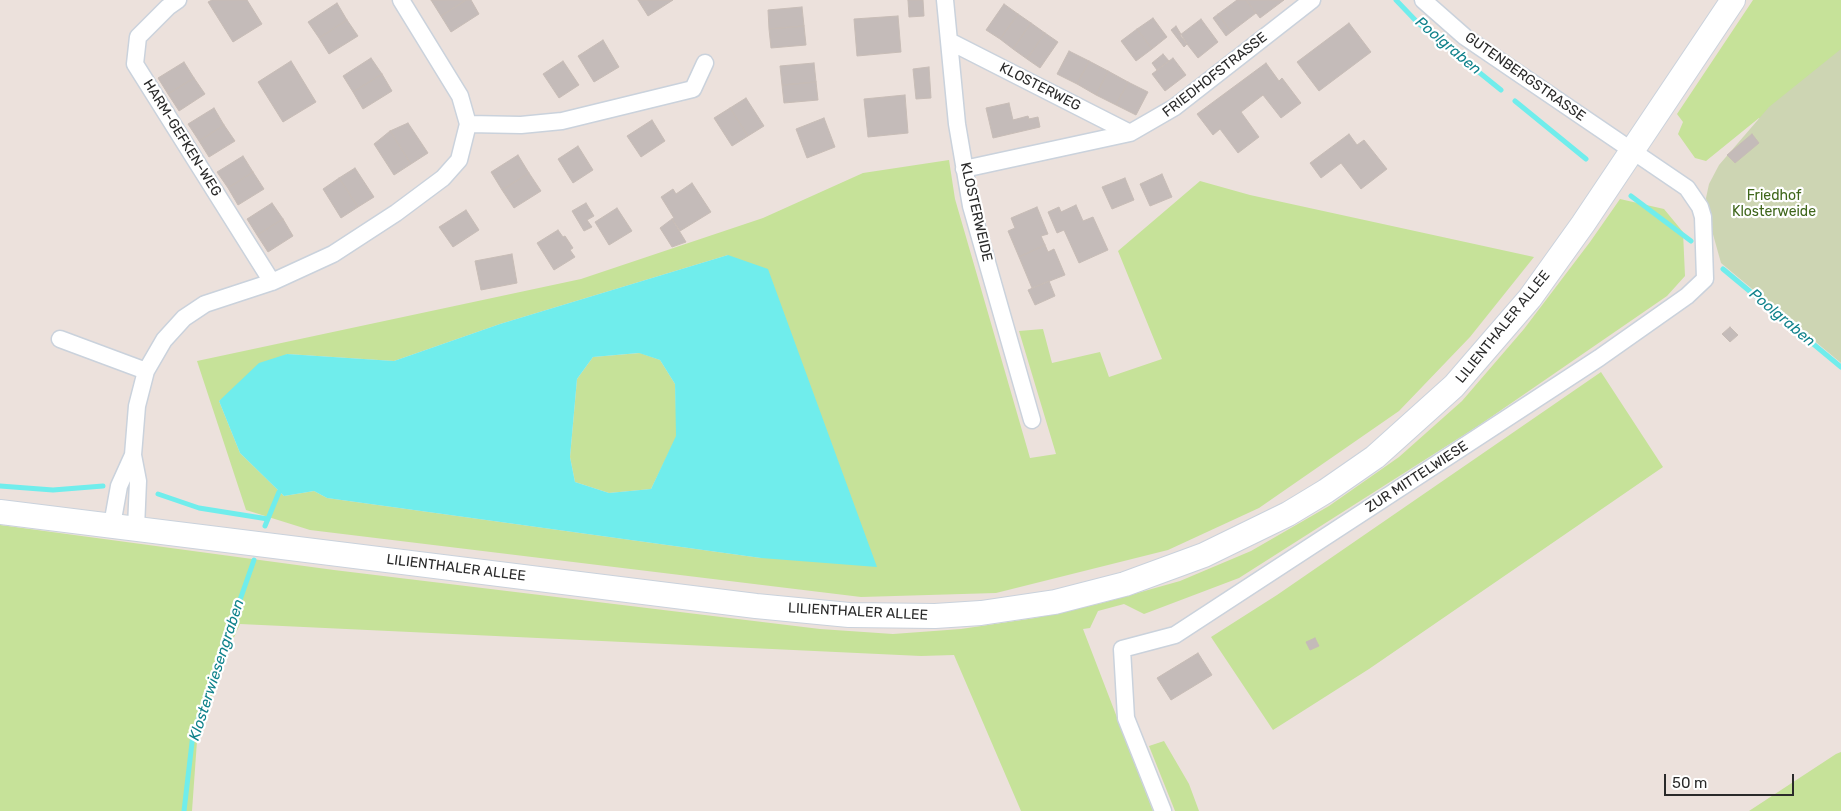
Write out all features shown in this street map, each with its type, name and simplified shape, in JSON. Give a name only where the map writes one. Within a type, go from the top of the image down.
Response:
[{"type":"main road","name":"LILIENTHALER ALLEE","points":[[0,512],[756,606],[849,615],[925,616],[981,612],[1046,603],[1085,595],[1172,568],[1248,535],[1326,491],[1401,436],[1472,368],[1520,311],[1583,224],[1732,0]]},
{"type":"street","name":"HARM-GEFKEN-WEG","points":[[178,0],[168,7],[138,37],[135,64],[272,282]]},
{"type":"street","points":[[136,528],[138,480],[133,455],[137,406],[146,371],[164,340],[184,318],[215,299],[272,282],[332,254],[396,213],[443,178],[458,160],[468,124],[460,96],[401,0]]},
{"type":"street","name":"KLOSTERWEIDE","points":[[945,0],[957,124],[971,206],[1032,420]]},
{"type":"street","name":"FRIEDHOFSTRASSE","points":[[964,169],[1130,134],[1175,108],[1312,0]]},
{"type":"street","name":"GUTENBERGSTRASSE","points":[[1423,0],[1465,37],[1630,151]]},
{"type":"street","name":"KLOSTERWEG","points":[[949,41],[1130,134]]},
{"type":"street","points":[[468,124],[521,125],[562,120],[693,89],[705,63]]},
{"type":"street","name":"ZUR MITTELWIESE","points":[[1163,811],[1126,718],[1122,649],[1175,634],[1598,358],[1687,296],[1705,279],[1703,216],[1694,195],[1687,188],[1630,151]]},
{"type":"street","points":[[60,339],[146,371]]},
{"type":"street","points":[[112,525],[116,496],[133,455]]},
{"type":"green space","points":[[1753,0],[1841,0],[1841,91],[1791,144],[1759,118],[1706,161],[1695,158],[1678,134],[1683,122],[1677,114]]},
{"type":"green space","name":"Friedhof Klosterweide","points":[[1841,49],[1841,363],[1721,263],[1709,220],[1706,198],[1709,184],[1719,165],[1769,107]]},
{"type":"green space","points":[[949,160],[955,199],[1030,458],[1056,454],[1019,331],[1043,329],[1052,363],[1100,352],[1109,377],[1162,359],[1118,251],[1200,181],[1250,195],[1534,257],[1470,337],[1399,411],[1259,508],[1168,550],[996,593],[861,597],[310,530],[246,510],[197,361],[581,279],[763,218],[863,173]],"holes":[[[728,255],[761,558],[327,498],[314,491],[284,496],[240,453],[219,401],[287,354],[394,361],[500,324]]]},
{"type":"green space","points":[[1620,199],[1664,209],[1683,232],[1685,276],[1667,296],[1478,426],[1239,578],[1144,614],[1124,604],[1098,611],[1090,628],[1083,629],[1153,811],[1021,811],[954,655],[921,656],[240,624],[226,655],[197,741],[192,811],[0,811],[0,525],[334,570],[820,629],[893,634],[961,629],[1035,618],[1102,603],[1180,581],[1251,551],[1329,506],[1399,457],[1462,401],[1524,329]]},
{"type":"green space","points":[[640,353],[660,360],[675,384],[677,436],[651,489],[609,493],[575,482],[570,457],[577,379],[593,357]]},
{"type":"green space","points":[[1601,372],[1663,467],[1369,669],[1273,730],[1211,637],[1277,595]]},
{"type":"green space","points":[[1164,741],[1189,784],[1199,811],[1175,811],[1149,746]]},
{"type":"green space","points":[[1841,752],[1841,811],[1749,811],[1836,754]]},
{"type":"water","points":[[728,255],[768,269],[877,567],[761,558],[327,498],[314,491],[284,496],[240,453],[219,401],[259,363],[287,354],[394,361],[500,324]],"holes":[[[639,353],[660,360],[675,384],[676,436],[651,489],[609,493],[575,482],[570,457],[577,379],[593,357]]]},
{"type":"building","points":[[212,0],[247,0],[262,24],[233,42],[208,2]]},
{"type":"building","points":[[431,0],[466,0],[441,16]]},
{"type":"building","points":[[466,0],[471,0],[479,14],[451,32],[441,16]]},
{"type":"building","points":[[638,0],[673,0],[648,16]]},
{"type":"building","points":[[908,0],[923,0],[924,16],[909,17]]},
{"type":"building","points":[[1237,0],[1246,0],[1256,13],[1231,32],[1218,14]]},
{"type":"building","points":[[1246,0],[1284,0],[1260,18]]},
{"type":"building","points":[[337,3],[347,20],[319,38],[308,22]]},
{"type":"building","points":[[1004,4],[1018,14],[1000,39],[986,30]]},
{"type":"building","points":[[802,7],[804,26],[769,29],[768,10]]},
{"type":"building","points":[[1018,14],[1031,23],[1013,49],[1000,39]]},
{"type":"building","points":[[1218,14],[1231,32],[1226,36],[1213,18]]},
{"type":"building","points":[[898,16],[901,52],[857,56],[854,19]]},
{"type":"building","points":[[1153,18],[1167,37],[1152,49],[1137,29]]},
{"type":"building","points":[[1201,19],[1218,42],[1198,58],[1180,35]]},
{"type":"building","points":[[347,20],[358,36],[329,54],[319,38]]},
{"type":"building","points":[[1031,23],[1045,33],[1027,59],[1013,49]]},
{"type":"building","points":[[1349,23],[1371,52],[1319,91],[1297,62]]},
{"type":"building","points":[[804,26],[806,45],[771,48],[769,29]]},
{"type":"building","points":[[1176,26],[1187,44],[1184,47],[1171,30]]},
{"type":"building","points":[[1137,29],[1152,49],[1136,61],[1121,41]]},
{"type":"building","points":[[1045,33],[1058,42],[1040,68],[1027,59]]},
{"type":"building","points":[[603,40],[619,67],[594,82],[578,56]]},
{"type":"building","points":[[1069,51],[1089,61],[1077,84],[1057,74]]},
{"type":"building","points":[[1163,54],[1169,61],[1157,70],[1152,63]]},
{"type":"building","points":[[371,58],[382,74],[353,92],[343,76]]},
{"type":"building","points":[[1173,58],[1186,75],[1165,91],[1152,74]]},
{"type":"building","points":[[291,61],[316,102],[283,122],[258,82]]},
{"type":"building","points":[[563,61],[579,85],[559,98],[543,74]]},
{"type":"building","points":[[1089,61],[1108,71],[1096,95],[1077,84]]},
{"type":"building","points":[[184,62],[194,78],[168,94],[158,78]]},
{"type":"building","points":[[814,63],[816,82],[782,85],[780,66]]},
{"type":"building","points":[[1266,63],[1279,81],[1282,78],[1301,103],[1281,118],[1263,95],[1241,112],[1259,137],[1238,153],[1220,129],[1213,135],[1197,114]]},
{"type":"building","points":[[929,67],[931,98],[916,99],[913,69]]},
{"type":"building","points":[[1108,71],[1128,82],[1116,105],[1096,95]]},
{"type":"building","points":[[382,74],[392,91],[363,109],[353,92]]},
{"type":"building","points":[[194,78],[205,94],[179,111],[168,94]]},
{"type":"building","points":[[816,82],[818,100],[784,103],[782,85]]},
{"type":"building","points":[[1128,82],[1148,92],[1136,115],[1116,105]]},
{"type":"building","points":[[905,95],[908,133],[868,137],[864,99]]},
{"type":"building","points":[[746,98],[764,126],[748,136],[730,108]]},
{"type":"building","points":[[1009,103],[1013,120],[1028,116],[1029,119],[1038,117],[1040,127],[993,138],[986,108]]},
{"type":"building","points":[[214,108],[224,125],[199,141],[188,124]]},
{"type":"building","points":[[730,108],[748,136],[732,146],[714,118]]},
{"type":"building","points":[[824,118],[835,147],[807,158],[796,129]]},
{"type":"building","points":[[652,120],[665,141],[641,157],[627,136]]},
{"type":"building","points":[[408,123],[428,153],[411,164],[390,131]]},
{"type":"building","points":[[224,125],[235,141],[209,157],[199,141]]},
{"type":"building","points":[[390,131],[411,164],[394,175],[374,144]]},
{"type":"building","points":[[1349,134],[1357,145],[1364,140],[1387,169],[1361,189],[1341,163],[1321,178],[1310,163]]},
{"type":"building","points":[[1752,134],[1759,143],[1735,163],[1727,155]]},
{"type":"building","points":[[578,146],[593,170],[573,183],[558,159]]},
{"type":"building","points":[[518,155],[529,173],[502,190],[491,172]]},
{"type":"building","points":[[243,156],[253,172],[228,188],[217,172]]},
{"type":"building","points":[[355,168],[374,197],[358,207],[339,178]]},
{"type":"building","points":[[253,172],[264,189],[238,205],[228,188]]},
{"type":"building","points":[[529,173],[541,191],[514,208],[502,190]]},
{"type":"building","points":[[1162,174],[1172,197],[1150,206],[1140,184]]},
{"type":"building","points":[[339,178],[358,207],[341,218],[323,189]]},
{"type":"building","points":[[1125,178],[1134,200],[1112,209],[1102,187]]},
{"type":"building","points":[[692,183],[711,212],[680,231],[661,197],[673,189],[676,194]]},
{"type":"building","points":[[272,203],[283,219],[257,235],[247,219]]},
{"type":"building","points":[[586,203],[594,216],[587,220],[592,227],[584,231],[572,211]]},
{"type":"building","points":[[1076,205],[1083,221],[1093,217],[1108,250],[1079,263],[1064,230],[1057,233],[1048,212],[1059,207],[1061,212]]},
{"type":"building","points":[[1037,207],[1048,234],[1041,236],[1045,245],[1019,257],[1008,231],[1015,228],[1011,218]]},
{"type":"building","points":[[617,208],[632,231],[609,245],[595,222]]},
{"type":"building","points":[[466,210],[479,230],[453,247],[439,227]]},
{"type":"building","points":[[283,219],[293,236],[268,252],[257,235]]},
{"type":"building","points":[[672,219],[686,242],[672,247],[660,228]]},
{"type":"building","points":[[558,230],[563,237],[565,236],[573,248],[570,250],[575,257],[554,270],[537,243]]},
{"type":"building","points":[[1045,245],[1048,252],[1054,249],[1065,275],[1032,288],[1019,257]]},
{"type":"building","points":[[512,254],[517,283],[481,290],[475,261]]},
{"type":"building","points":[[1049,281],[1055,296],[1035,305],[1028,290]]},
{"type":"building","points":[[1730,327],[1738,335],[1730,342],[1722,334]]},
{"type":"building","points":[[1315,638],[1319,646],[1310,650],[1306,642]]},
{"type":"building","points":[[1198,653],[1212,675],[1171,700],[1157,678]]},
{"type":"waterway","name":"Poolgraben","points":[[1396,0],[1418,23],[1501,90]]},
{"type":"waterway","name":"Poolgraben","points":[[1515,101],[1586,159]]},
{"type":"waterway","name":"Poolgraben","points":[[1631,196],[1691,241]]},
{"type":"waterway","name":"Poolgraben","points":[[1723,269],[1841,367]]},
{"type":"waterway","name":"Klosterwiesengraben","points":[[0,486],[53,490],[103,486]]},
{"type":"waterway","points":[[265,526],[279,492]]},
{"type":"waterway","name":"Klosterwiesengraben","points":[[158,494],[199,508],[268,519]]},
{"type":"waterway","name":"Klosterwiesengraben","points":[[184,811],[193,734],[254,560]]}]
